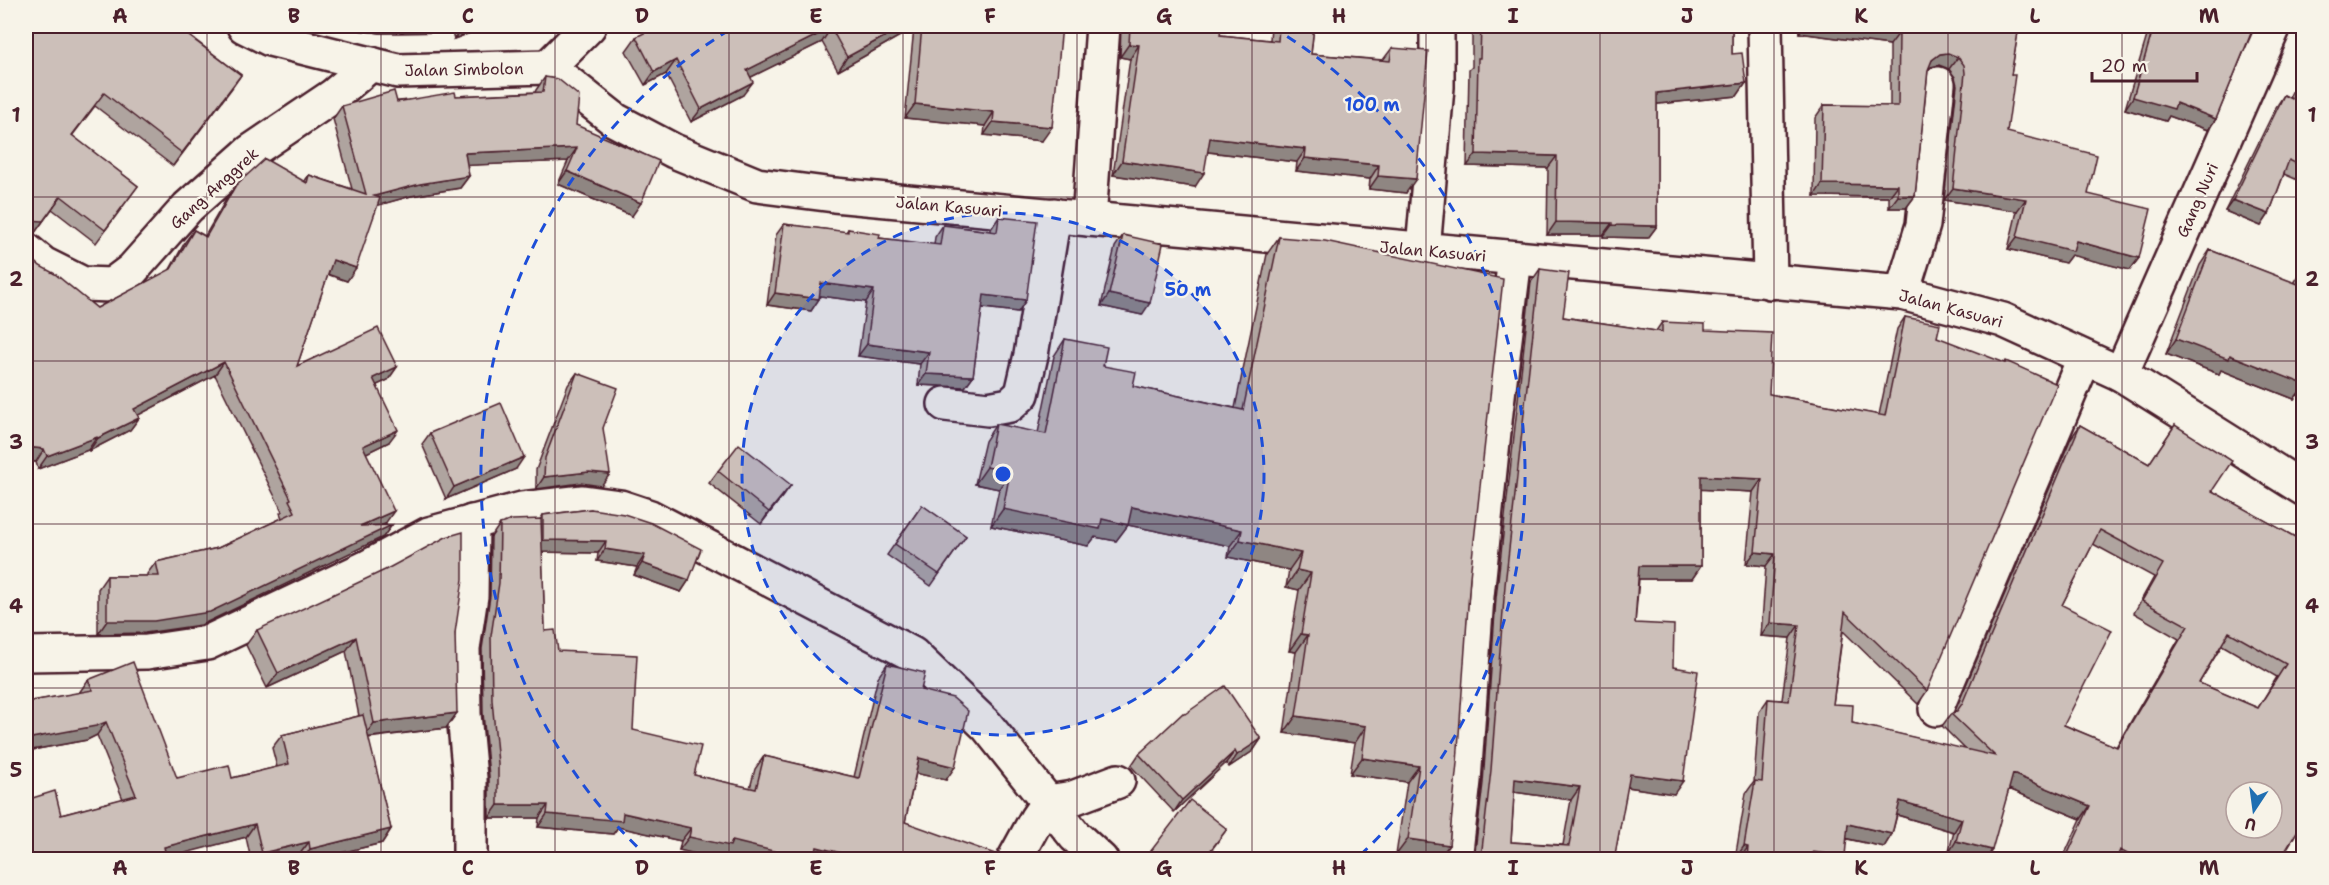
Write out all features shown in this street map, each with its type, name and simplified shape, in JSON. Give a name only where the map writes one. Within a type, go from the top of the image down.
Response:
[{"type":"street","name":"Jalan Simbolon","points":[[244,26],[270,39],[398,71],[548,67]]},
{"type":"street","points":[[548,67],[590,26]]},
{"type":"street","points":[[1089,219],[1102,26]]},
{"type":"street","points":[[1423,250],[1437,87],[1437,26]]},
{"type":"street","points":[[1765,26],[1770,282]]},
{"type":"street","name":"Gang Nuri","points":[[2121,374],[2274,26]]},
{"type":"street","name":"Gang Anggrek","points":[[26,250],[44,264],[83,284],[112,285],[132,270],[188,207],[250,152],[333,96],[371,64]]},
{"type":"street","name":"Jalan Kasuari","points":[[548,67],[615,120],[674,151],[757,185],[834,195],[1902,294],[2003,320],[2121,374],[2304,489]]},
{"type":"street","points":[[1902,294],[1923,225],[1938,84]]},
{"type":"street","points":[[945,404],[988,409],[1010,405],[1022,394],[1031,355],[1054,215]]},
{"type":"street","points":[[1455,860],[1464,781],[1479,573],[1515,258]]},
{"type":"street","points":[[1936,709],[2084,359]]},
{"type":"street","points":[[26,654],[147,652],[207,643],[366,568],[429,534],[522,508],[583,502],[620,507],[650,517],[912,654],[987,726],[1075,836],[1101,860]]},
{"type":"street","points":[[470,860],[470,778],[464,714],[463,648],[471,596],[472,522]]},
{"type":"street","points":[[1014,860],[1048,802],[1073,798],[1118,781]]},
{"type":"building","points":[[26,26],[184,26],[181,30],[241,75],[182,153],[104,93],[72,135],[138,186],[105,230],[61,196],[43,221],[29,220],[26,222]]},
{"type":"building","points":[[658,26],[904,26],[847,57],[831,28],[747,70],[753,82],[701,109],[676,60],[654,72],[636,37]]},
{"type":"building","points":[[922,26],[1062,26],[1052,127],[993,122],[994,112],[915,104]]},
{"type":"building","points":[[1130,26],[1221,26],[1220,35],[1278,41],[1279,26],[1314,26],[1311,54],[1390,61],[1392,48],[1428,51],[1416,179],[1378,176],[1379,165],[1305,158],[1306,149],[1210,138],[1204,173],[1122,161],[1139,45],[1129,44]]},
{"type":"building","points":[[1481,26],[1732,26],[1732,54],[1742,53],[1746,83],[1657,93],[1657,226],[1556,222],[1557,156],[1476,154]]},
{"type":"building","points":[[1845,26],[2019,26],[2011,75],[2015,75],[2007,132],[2097,155],[2088,194],[2151,209],[2139,258],[2076,241],[2073,251],[2017,237],[2026,199],[1953,188],[1965,73],[1964,65],[1958,57],[1948,53],[1940,54],[1932,60],[1928,70],[1915,196],[1898,196],[1898,185],[1822,184],[1824,105],[1898,106],[1899,33]]},
{"type":"building","points":[[2154,26],[2254,26],[2216,119],[2176,103],[2174,109],[2133,97]]},
{"type":"building","points":[[2304,73],[2304,167],[2289,160],[2269,214],[2233,200],[2284,95],[2292,99]]},
{"type":"building","points":[[545,77],[558,79],[579,96],[576,125],[659,161],[641,203],[567,171],[577,148],[465,153],[469,176],[420,184],[374,196],[380,198],[356,268],[333,260],[297,366],[378,328],[397,367],[373,378],[398,430],[363,446],[394,511],[360,526],[392,525],[210,612],[154,621],[107,621],[107,576],[159,576],[156,562],[218,548],[295,512],[289,500],[291,499],[224,362],[134,409],[139,418],[98,438],[47,456],[44,449],[26,447],[26,254],[97,308],[171,269],[194,230],[206,237],[236,185],[265,159],[307,183],[309,175],[366,194],[342,106],[394,91],[397,102],[455,92],[456,96],[543,92]]},
{"type":"building","points":[[999,217],[1037,221],[1026,300],[984,295],[973,376],[926,374],[929,352],[867,344],[874,290],[821,283],[819,299],[775,293],[784,224],[848,232],[848,229],[880,234],[879,238],[940,245],[943,225],[997,232]]},
{"type":"building","points":[[1123,235],[1163,244],[1150,303],[1109,294]]},
{"type":"building","points":[[1279,237],[1325,241],[1503,279],[1470,577],[1449,845],[1408,839],[1419,766],[1362,758],[1366,726],[1296,716],[1308,635],[1301,634],[1311,573],[1297,570],[1301,553],[1240,540],[1242,530],[1132,507],[1128,525],[1102,519],[1100,529],[1003,509],[1010,472],[987,467],[996,424],[1046,434],[1065,339],[1107,347],[1103,366],[1136,372],[1133,386],[1243,410]]},
{"type":"building","points":[[2210,250],[2298,284],[2304,269],[2304,384],[2230,355],[2229,359],[2176,339]]},
{"type":"building","points":[[1540,269],[1569,273],[1563,317],[1662,332],[1662,322],[1705,324],[1705,330],[1772,333],[1769,394],[1885,416],[1905,317],[1940,324],[1937,337],[2005,363],[2006,361],[2057,384],[1927,691],[1845,612],[1833,704],[1853,705],[1852,723],[1995,756],[1951,714],[1957,711],[1962,704],[2080,425],[2149,464],[2175,425],[2232,461],[2212,491],[2304,542],[2304,820],[2280,860],[2139,860],[2120,850],[2116,860],[2065,860],[2090,806],[2013,774],[1992,850],[1956,841],[1962,819],[1900,801],[1892,834],[1848,824],[1845,856],[1813,852],[1812,860],[1747,860],[1748,847],[1744,846],[1755,781],[1762,782],[1768,699],[1789,701],[1799,625],[1770,623],[1775,554],[1755,552],[1762,479],[1701,476],[1701,566],[1639,566],[1635,623],[1674,625],[1673,667],[1698,671],[1683,781],[1630,774],[1614,860],[1477,860],[1482,849],[1491,770],[1505,585]],"holes":[[[2100,530],[2163,564],[2142,601],[2188,626],[2117,747],[2064,725],[2112,630],[2062,605]],[[2229,632],[2286,664],[2258,708],[2199,683]],[[1515,779],[1580,787],[1569,846],[1511,842]]]},
{"type":"building","points":[[577,373],[618,388],[603,428],[610,474],[589,472],[544,477],[545,458]]},
{"type":"building","points":[[501,403],[524,457],[454,487],[430,433]]},
{"type":"building","points":[[739,444],[791,485],[769,512],[718,471]]},
{"type":"building","points":[[922,505],[966,536],[939,574],[895,544]]},
{"type":"building","points":[[591,509],[624,514],[651,523],[701,549],[689,580],[642,563],[645,555],[605,549],[606,541],[543,540],[543,515]]},
{"type":"building","points":[[541,519],[545,631],[555,630],[558,651],[637,655],[633,730],[701,746],[694,775],[756,789],[764,756],[859,778],[887,664],[925,673],[921,690],[953,698],[968,711],[955,767],[919,758],[905,822],[995,854],[993,860],[869,860],[817,847],[814,860],[810,860],[732,841],[730,846],[689,837],[691,828],[623,813],[622,821],[547,814],[548,805],[498,805],[491,636],[499,583],[500,524],[512,520]]},
{"type":"building","points":[[463,532],[463,579],[455,633],[457,713],[374,723],[356,637],[278,673],[257,630],[385,570],[446,537]]},
{"type":"building","points":[[133,662],[177,778],[229,765],[232,778],[289,764],[282,735],[363,715],[391,829],[310,849],[309,842],[262,853],[255,824],[164,847],[167,860],[26,860],[26,800],[55,791],[61,815],[136,795],[106,722],[96,726],[26,739],[26,702],[93,690],[88,680]]},
{"type":"building","points":[[1225,686],[1261,739],[1237,755],[1235,751],[1182,800],[1139,754],[1183,713],[1185,714]]},
{"type":"building","points":[[1190,800],[1227,829],[1203,860],[1144,860]]}]
